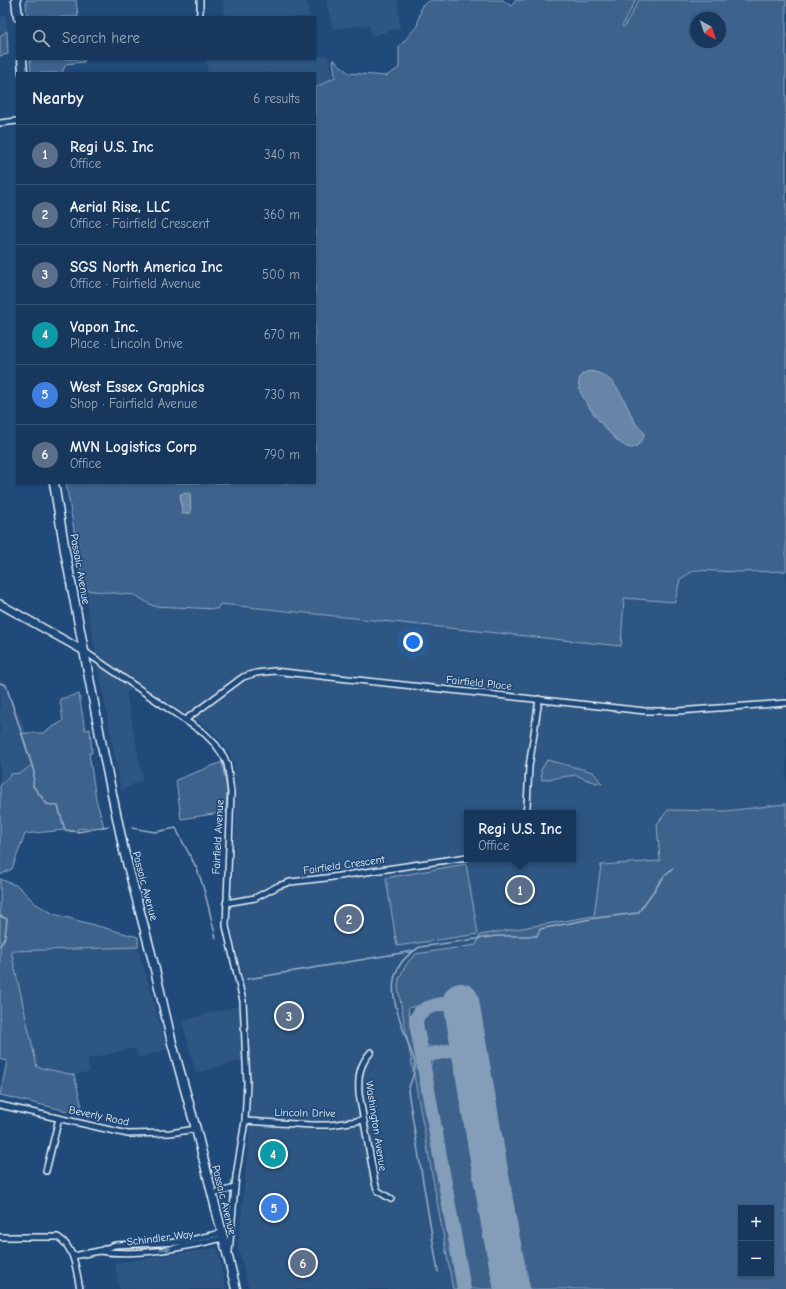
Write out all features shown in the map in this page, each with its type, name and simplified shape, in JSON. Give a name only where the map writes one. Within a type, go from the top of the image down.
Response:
[{"type":"main road","points":[[16,0],[18,16]]},
{"type":"main road","points":[[22,60],[23,72]]},
{"type":"main road","name":"Passaic Avenue","points":[[54,484],[84,651],[124,851],[236,1289]]},
{"type":"street","points":[[199,16],[200,0]]},
{"type":"street","points":[[0,123],[16,121]]},
{"type":"street","name":"Fairfield Avenue","points":[[0,604],[84,651],[200,729],[220,750],[227,764],[231,793],[226,926],[243,1002],[247,1083],[245,1121],[234,1188],[228,1258]]},
{"type":"street","name":"Fairfield Place","points":[[185,720],[243,677],[256,673],[274,671],[651,711],[678,711],[786,703]]},
{"type":"street","points":[[526,810],[529,767],[539,699]]},
{"type":"street","name":"Fairfield Crescent","points":[[226,903],[255,898],[278,886],[290,882],[464,857]]},
{"type":"street","name":"Washington Avenue","points":[[371,1052],[365,1058],[360,1068],[358,1079],[359,1094],[378,1192],[391,1199]]},
{"type":"street","name":"Beverly Road","points":[[0,1105],[128,1134],[170,1133],[196,1129]]},
{"type":"street","points":[[46,1171],[59,1118]]},
{"type":"street","name":"Lincoln Drive","points":[[245,1121],[330,1125],[364,1120]]},
{"type":"street","points":[[212,1194],[234,1188]]},
{"type":"street","name":"Schindler Way","points":[[98,1251],[116,1254],[183,1248],[222,1235]]},
{"type":"street","name":"Schindler Way","points":[[73,1256],[98,1251],[115,1244],[182,1242],[222,1235]]},
{"type":"street","points":[[0,1237],[58,1237],[67,1245],[73,1256],[80,1289]]},
{"type":"shaded area","points":[[26,0],[76,0],[78,16],[27,16]]},
{"type":"shaded area","points":[[223,0],[307,0],[309,16],[225,16]]},
{"type":"shaded area","points":[[326,0],[398,0],[400,28],[372,36],[369,25],[333,29]]},
{"type":"shaded area","points":[[432,0],[503,0],[511,6],[516,0],[636,0],[622,26],[624,27],[639,0],[786,0],[786,571],[738,572],[695,570],[680,579],[675,602],[624,598],[621,646],[220,604],[217,609],[153,606],[135,595],[84,590],[66,484],[316,484],[316,87],[335,77],[333,59],[349,73],[386,76],[399,68],[399,47],[417,26],[422,5]]},
{"type":"shaded area","points":[[6,14],[7,31],[0,36],[0,19]]},
{"type":"shaded area","points":[[7,31],[8,54],[0,56],[0,36]]},
{"type":"shaded area","points":[[328,55],[334,87],[316,89],[316,72],[208,72],[206,60],[316,60],[316,57]]},
{"type":"shaded area","points":[[30,60],[84,60],[84,62],[66,64],[62,72],[31,72]]},
{"type":"shaded area","points":[[589,371],[599,373],[613,384],[624,399],[636,424],[644,433],[642,441],[633,448],[625,446],[610,433],[594,414],[583,397],[580,391],[579,382],[582,374]]},
{"type":"shaded area","points":[[190,493],[191,513],[182,514],[180,494]]},
{"type":"shaded area","points":[[694,570],[738,572],[786,571],[786,804],[726,811],[668,810],[786,851],[786,1289],[249,1289],[238,1247],[250,1129],[249,1059],[196,1073],[182,1021],[249,1003],[231,926],[236,815],[234,763],[225,746],[210,729],[138,684],[126,693],[143,780],[121,790],[84,590],[621,646],[624,582],[680,579]]},
{"type":"shaded area","points":[[0,680],[5,684],[39,761],[0,789]]},
{"type":"shaded area","points":[[79,694],[85,730],[90,729],[92,753],[89,753],[96,799],[104,827],[77,829],[78,832],[65,830],[25,834],[12,869],[0,875],[0,786],[11,774],[21,773],[32,765],[22,733],[43,733],[63,721],[60,699]]},
{"type":"shaded area","points":[[547,760],[593,772],[602,784],[576,775],[542,780],[541,770]]},
{"type":"shaded area","points":[[222,762],[227,790],[226,812],[181,819],[176,780]]},
{"type":"shaded area","points":[[786,804],[786,1289],[524,1289],[470,995],[408,1008],[460,1289],[453,1289],[398,988],[399,979],[403,970],[416,954],[476,945],[480,935],[594,916],[601,865],[660,861],[657,824],[668,810],[726,811]]},
{"type":"shaded area","points":[[466,864],[478,934],[397,946],[386,878]]},
{"type":"shaded area","points":[[0,879],[18,886],[36,904],[54,914],[138,937],[138,947],[11,951],[37,1067],[74,1075],[84,1115],[0,1095],[7,1061],[0,1059]]},
{"type":"shaded area","points":[[138,947],[167,1049],[139,1058],[136,1048],[87,1059],[90,1072],[74,1075],[37,1067],[7,951]]},
{"type":"shaded area","points":[[434,1010],[447,1010],[454,1018],[456,1035],[452,1043],[445,1047],[431,1047],[424,1040],[421,1025],[422,1019],[425,1014]]},
{"type":"shaded area","points":[[443,1056],[450,1056],[458,1059],[463,1068],[504,1289],[469,1289],[430,1077],[430,1069],[433,1061]]},
{"type":"shaded area","points":[[217,1248],[226,1289],[120,1289],[115,1263]]},
{"type":"waterway","points":[[0,683],[6,685],[34,772],[33,786],[47,804],[58,806],[65,830],[78,832],[109,826]]},
{"type":"waterway","points":[[132,828],[155,832],[176,828],[200,877],[216,938]]},
{"type":"waterway","points":[[438,1272],[408,1091],[414,1073],[415,1064],[399,1018],[394,992],[394,980],[398,968],[406,957],[420,947],[497,936],[537,936],[540,929],[596,918],[638,913],[665,875],[673,868]]},
{"type":"waterway","points":[[0,916],[7,919],[5,937],[0,946]]},
{"type":"waterway","points":[[247,979],[413,951]]},
{"type":"taxiway","points":[[461,1001],[426,1008],[417,1017],[416,1023],[464,1289]]},
{"type":"taxiway","points":[[422,1056],[469,1047]]},
{"type":"runway","points":[[461,1001],[501,1235],[512,1289]]},
{"type":"place","name":"Regi U.S. Inc","points":[[520,890]]},
{"type":"place","name":"Aerial Rise, LLC","points":[[349,919]]},
{"type":"place","name":"SGS North America Inc","points":[[289,1016]]},
{"type":"place","name":"Vapon Inc.","points":[[273,1154]]},
{"type":"place","name":"West Essex Graphics","points":[[274,1208]]},
{"type":"place","name":"MVN Logistics Corp","points":[[303,1263]]}]
